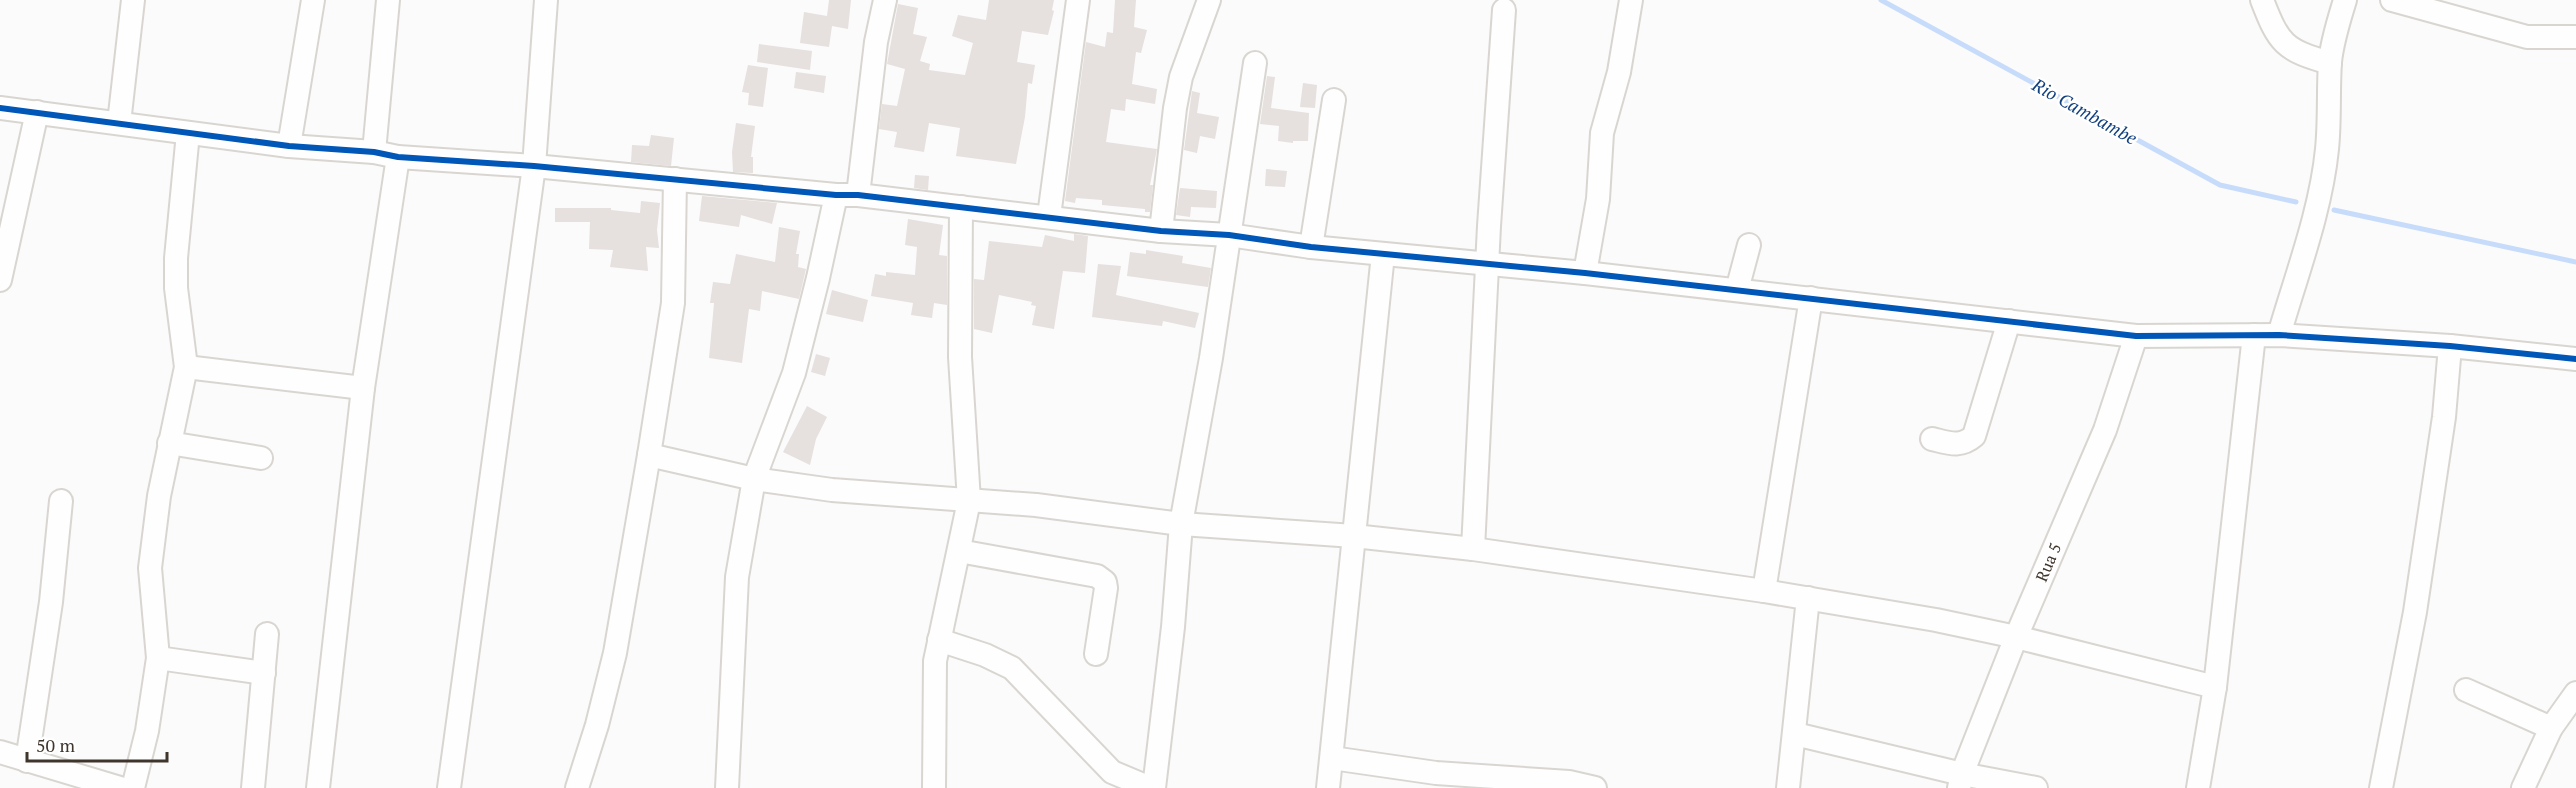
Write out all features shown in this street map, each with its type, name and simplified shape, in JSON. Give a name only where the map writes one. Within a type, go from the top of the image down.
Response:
[{"type":"street","points":[[119,123],[133,0]]},
{"type":"street","points":[[289,146],[313,0]]},
{"type":"street","points":[[374,152],[388,0]]},
{"type":"street","points":[[449,788],[534,166],[546,0]]},
{"type":"street","points":[[728,788],[737,577],[754,479],[794,373],[819,279],[847,195],[885,0]]},
{"type":"street","points":[[1049,216],[1078,0]]},
{"type":"street","points":[[1161,231],[1173,118],[1182,77],[1209,0]]},
{"type":"street","points":[[1585,273],[1598,199],[1602,133],[1619,72],[1630,0]]},
{"type":"street","points":[[2262,0],[2282,42],[2298,54],[2330,63]]},
{"type":"street","points":[[2279,335],[2310,230],[2323,173],[2327,149],[2330,63],[2345,0]]},
{"type":"street","points":[[2392,0],[2527,37],[2576,37]]},
{"type":"street","points":[[1473,549],[1489,226],[1504,10]]},
{"type":"street","points":[[939,640],[985,655],[1012,668],[1112,772],[1129,781],[1152,788],[1173,627],[1181,524],[1211,358],[1255,63]]},
{"type":"street","points":[[1311,247],[1334,100]]},
{"type":"street","points":[[0,108],[289,146],[847,195],[1049,216],[1161,231],[1229,235],[1311,247],[1585,273],[2136,336],[2279,335],[2450,346],[2576,359]]},
{"type":"street","points":[[0,280],[37,112]]},
{"type":"street","points":[[133,788],[147,731],[158,658],[150,568],[159,496],[186,367],[176,288],[176,258],[189,133]]},
{"type":"street","points":[[318,788],[363,388],[398,157]]},
{"type":"street","points":[[577,788],[597,725],[615,652],[649,455],[673,303],[675,179]]},
{"type":"street","points":[[934,788],[935,661],[969,501],[960,357],[961,207]]},
{"type":"street","points":[[1737,290],[1749,245]]},
{"type":"street","points":[[1328,788],[1383,254]]},
{"type":"street","points":[[1764,591],[1811,298]]},
{"type":"street","points":[[1932,439],[1957,445],[1966,443],[1974,436],[2009,321]]},
{"type":"street","points":[[2198,788],[2215,687],[2254,335]]},
{"type":"street","name":"Rua 5","points":[[1961,781],[2016,637],[2105,430],[2136,336]]},
{"type":"street","points":[[2381,788],[2415,612],[2444,417],[2450,346]]},
{"type":"street","points":[[186,367],[363,388]]},
{"type":"street","points":[[169,443],[261,458]]},
{"type":"street","points":[[649,455],[754,479],[832,490],[1036,505],[1181,524],[1354,536],[1473,549],[1764,591],[1936,620],[2016,637],[2215,687]]},
{"type":"street","points":[[27,761],[51,602],[61,501]]},
{"type":"street","points":[[958,551],[1097,576],[1105,582],[1106,588],[1096,654]]},
{"type":"street","points":[[1788,788],[1808,598]]},
{"type":"street","points":[[253,788],[267,634]]},
{"type":"street","points":[[158,658],[264,673]]},
{"type":"street","points":[[2466,690],[2552,729]]},
{"type":"street","points":[[2523,788],[2552,729],[2576,693]]},
{"type":"street","points":[[1795,734],[1961,781],[2036,788]]},
{"type":"street","points":[[0,752],[120,788]]},
{"type":"street","points":[[1332,758],[1436,773],[1569,782],[1595,788]]},
{"type":"building","points":[[829,0],[851,0],[848,29],[832,26],[829,47],[800,43],[804,12],[827,16]]},
{"type":"building","points":[[989,0],[1054,0],[1052,10],[1054,11],[1048,35],[1022,31],[1017,62],[1035,65],[1032,84],[1028,83],[1025,117],[1016,164],[956,156],[960,128],[929,123],[924,152],[894,147],[897,132],[879,129],[882,104],[897,106],[905,69],[887,64],[898,4],[918,8],[913,34],[927,37],[920,61],[930,64],[929,70],[965,75],[973,43],[952,36],[958,15],[986,20]]},
{"type":"building","points":[[1115,0],[1136,0],[1134,27],[1147,30],[1141,53],[1136,52],[1132,84],[1157,89],[1155,104],[1126,99],[1125,111],[1111,109],[1106,142],[1157,149],[1150,185],[1153,185],[1150,212],[1145,212],[1145,209],[1102,205],[1102,200],[1076,198],[1075,203],[1065,201],[1086,42],[1105,47],[1107,32],[1113,33]]},
{"type":"building","points":[[759,44],[812,51],[810,70],[757,62]]},
{"type":"building","points":[[748,65],[768,68],[763,107],[748,105],[749,93],[742,92]]},
{"type":"building","points":[[796,72],[826,76],[824,93],[794,88]]},
{"type":"building","points":[[1267,76],[1275,77],[1271,108],[1309,113],[1308,141],[1293,141],[1293,143],[1278,141],[1279,126],[1260,124]]},
{"type":"building","points":[[1303,83],[1317,85],[1315,108],[1300,107]]},
{"type":"building","points":[[1192,91],[1200,93],[1197,113],[1219,117],[1215,139],[1200,136],[1197,153],[1184,150]]},
{"type":"building","points":[[736,123],[755,126],[751,157],[753,157],[753,173],[733,172],[732,152]]},
{"type":"building","points":[[651,135],[674,138],[671,166],[631,162],[632,145],[649,146]]},
{"type":"building","points":[[1266,169],[1287,171],[1285,187],[1265,186]]},
{"type":"building","points":[[915,175],[929,176],[928,190],[914,188]]},
{"type":"building","points":[[1180,188],[1217,191],[1216,208],[1191,207],[1190,217],[1176,215]]},
{"type":"building","points":[[702,196],[777,203],[772,224],[741,215],[739,227],[699,221]]},
{"type":"building","points":[[641,201],[660,203],[657,230],[659,248],[646,247],[648,271],[610,267],[613,250],[589,249],[590,222],[555,222],[555,208],[611,208],[611,210],[640,213]]},
{"type":"building","points":[[908,219],[943,225],[939,255],[947,256],[947,305],[934,303],[932,318],[911,315],[913,303],[871,296],[875,274],[886,276],[886,272],[915,275],[917,247],[905,245]]},
{"type":"building","points":[[779,227],[800,231],[796,254],[799,254],[798,267],[806,269],[799,299],[762,291],[760,311],[749,309],[742,363],[709,358],[714,303],[710,303],[713,282],[730,284],[736,254],[775,262]]},
{"type":"building","points":[[1074,234],[1088,236],[1085,273],[1063,271],[1054,329],[1032,325],[1036,306],[1031,305],[1032,302],[999,295],[992,333],[974,329],[974,279],[984,280],[989,241],[1042,247],[1045,235],[1074,241]]},
{"type":"building","points":[[1146,250],[1183,256],[1182,263],[1211,268],[1208,287],[1127,276],[1130,252],[1146,254]]},
{"type":"building","points":[[1098,264],[1121,266],[1116,295],[1199,313],[1195,328],[1163,321],[1162,326],[1092,317]]},
{"type":"building","points":[[832,290],[868,300],[863,322],[826,314]]},
{"type":"building","points":[[816,354],[830,358],[825,376],[811,372]]},
{"type":"building","points":[[807,406],[827,417],[816,439],[810,465],[783,452]]},
{"type":"waterway","name":"Rio Cambambe","points":[[1881,0],[2220,185],[2296,202]]},
{"type":"waterway","name":"Rio Cambambe","points":[[2334,210],[2576,262]]},
{"type":"cycle path","points":[[0,108],[289,146],[374,152],[398,157],[534,166],[836,195],[858,195],[1161,231],[1229,235],[1311,247],[1585,273],[2136,336],[2279,335],[2450,346],[2576,359]]}]
